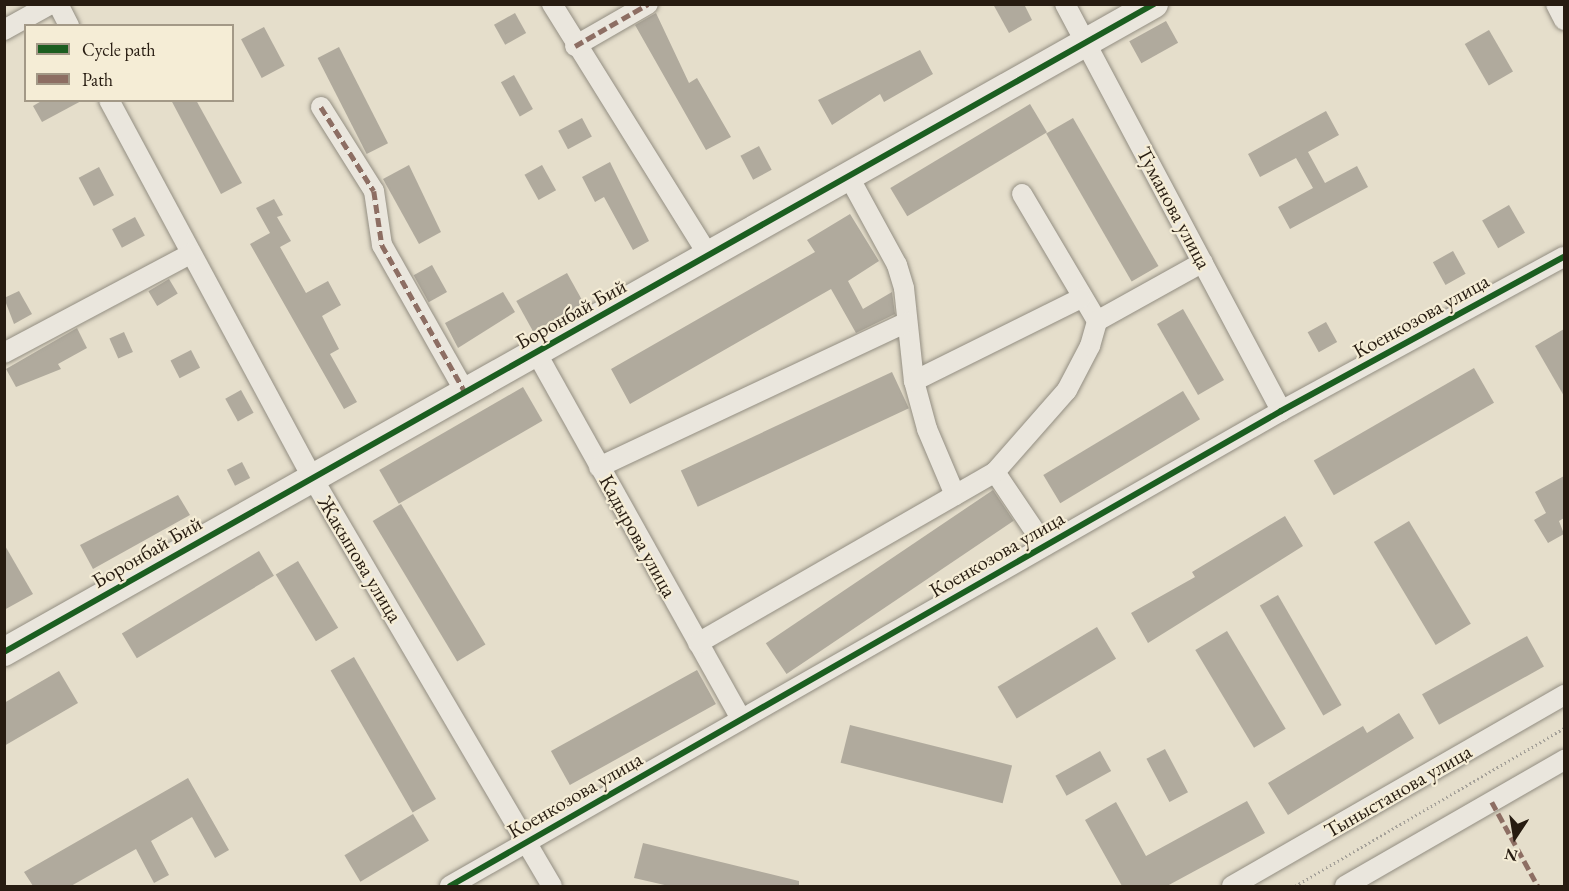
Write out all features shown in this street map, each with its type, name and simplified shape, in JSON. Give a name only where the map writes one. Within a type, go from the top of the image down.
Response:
[{"type":"street","points":[[4,30],[51,4]]},
{"type":"street","points":[[58,4],[68,24]]},
{"type":"street","points":[[552,4],[575,46],[709,256]]},
{"type":"street","points":[[575,46],[648,4]]},
{"type":"street","name":"Туманова улица","points":[[1065,4],[1281,411]]},
{"type":"street","name":"Боронбай Бий","points":[[4,652],[312,477],[1088,44],[1154,4]]},
{"type":"street","points":[[1556,4],[1564,20]]},
{"type":"street","name":"Жакыпова улица","points":[[110,102],[312,477],[552,886]]},
{"type":"street","points":[[321,107],[374,191],[382,245],[465,392]]},
{"type":"street","points":[[849,177],[897,265],[914,381],[927,429],[955,495]]},
{"type":"street","points":[[1022,194],[1097,321]]},
{"type":"street","points":[[4,353],[190,254]]},
{"type":"street","name":"Коенкозова улица","points":[[450,886],[1281,411],[1564,257]]},
{"type":"street","points":[[698,643],[995,472],[1067,390],[1090,346],[1097,321],[1203,262]]},
{"type":"street","points":[[914,381],[1082,298]]},
{"type":"street","points":[[599,467],[907,322]]},
{"type":"street","name":"Кадырова улица","points":[[536,352],[741,719]]},
{"type":"street","points":[[995,472],[1045,546]]},
{"type":"street","name":"Тыныстанова улица","points":[[1232,886],[1564,695]]},
{"type":"street","points":[[1345,886],[1564,760]]},
{"type":"path","points":[[1295,886],[1564,728]]},
{"type":"building","points":[[993,4],[1024,4],[1032,20],[1009,33]]},
{"type":"building","points":[[515,13],[526,33],[505,45],[494,25]]},
{"type":"building","points":[[656,13],[689,83],[697,78],[731,137],[706,150],[635,25]]},
{"type":"building","points":[[1166,21],[1178,43],[1141,63],[1129,41]]},
{"type":"building","points":[[264,27],[285,66],[262,78],[241,39]]},
{"type":"building","points":[[1489,30],[1513,72],[1489,86],[1465,44]]},
{"type":"building","points":[[339,47],[388,143],[367,154],[318,58]]},
{"type":"building","points":[[920,50],[933,74],[884,102],[880,94],[832,125],[818,100]]},
{"type":"building","points":[[514,75],[533,109],[520,116],[501,82]]},
{"type":"building","points":[[40,102],[79,102],[42,122],[33,106]]},
{"type":"building","points":[[172,102],[197,102],[242,183],[221,194]]},
{"type":"building","points":[[1030,104],[1047,132],[907,216],[890,188]]},
{"type":"building","points":[[1326,111],[1339,135],[1308,152],[1325,183],[1357,166],[1368,187],[1290,229],[1278,207],[1313,188],[1296,158],[1260,177],[1248,154]]},
{"type":"building","points":[[582,118],[592,137],[568,149],[558,131]]},
{"type":"building","points":[[1073,118],[1158,266],[1132,282],[1046,134]]},
{"type":"building","points":[[759,146],[772,170],[753,180],[740,156]]},
{"type":"building","points":[[610,162],[649,241],[633,250],[604,197],[595,202],[582,177]]},
{"type":"building","points":[[409,165],[441,232],[419,244],[383,179]]},
{"type":"building","points":[[542,165],[556,190],[539,200],[525,175]]},
{"type":"building","points":[[99,167],[114,195],[94,206],[79,178]]},
{"type":"building","points":[[274,199],[283,215],[277,217],[291,241],[280,247],[306,293],[328,281],[341,305],[322,316],[339,349],[330,354],[357,402],[344,409],[250,244],[270,233],[256,208]]},
{"type":"building","points":[[1509,205],[1525,233],[1498,248],[1482,220]]},
{"type":"building","points":[[850,214],[879,261],[848,281],[863,309],[892,292],[895,314],[856,333],[831,289],[630,404],[611,369],[815,252],[807,240]]},
{"type":"building","points":[[135,217],[145,236],[122,248],[112,229]]},
{"type":"building","points":[[1453,251],[1466,274],[1445,285],[1433,262]]},
{"type":"building","points":[[432,265],[447,292],[429,302],[414,275]]},
{"type":"building","points":[[567,273],[584,304],[533,332],[516,301]]},
{"type":"building","points":[[169,279],[178,294],[157,306],[148,291]]},
{"type":"building","points":[[19,291],[32,314],[14,324],[4,298]]},
{"type":"building","points":[[503,292],[515,312],[458,348],[445,323]]},
{"type":"building","points":[[1183,309],[1224,380],[1198,395],[1157,324]]},
{"type":"building","points":[[1326,322],[1337,342],[1319,352],[1308,332]]},
{"type":"building","points":[[77,328],[87,348],[58,364],[61,369],[16,387],[6,369]]},
{"type":"building","points":[[1564,329],[1564,396],[1535,346]]},
{"type":"building","points":[[124,332],[133,352],[118,359],[109,339]]},
{"type":"building","points":[[191,350],[200,368],[180,378],[171,360]]},
{"type":"building","points":[[1474,368],[1494,403],[1334,495],[1314,460]]},
{"type":"building","points":[[892,372],[909,408],[698,507],[681,470]]},
{"type":"building","points":[[523,387],[542,421],[399,504],[379,470]]},
{"type":"building","points":[[241,390],[254,413],[238,421],[225,399]]},
{"type":"building","points":[[1183,391],[1200,419],[1060,503],[1043,475]]},
{"type":"building","points":[[242,462],[250,478],[235,486],[227,470]]},
{"type":"building","points":[[1564,476],[1564,518],[1559,521],[1564,534],[1548,543],[1534,520],[1546,513],[1535,492]]},
{"type":"building","points":[[993,490],[1014,521],[787,674],[766,643]]},
{"type":"building","points":[[178,495],[190,515],[93,569],[80,545]]},
{"type":"building","points":[[401,504],[485,645],[457,662],[373,521]]},
{"type":"building","points":[[1285,516],[1303,546],[1148,643],[1131,613],[1195,577],[1192,572]]},
{"type":"building","points":[[1409,521],[1471,624],[1436,645],[1374,542]]},
{"type":"building","points":[[4,544],[33,594],[4,610]]},
{"type":"building","points":[[259,551],[274,576],[137,658],[122,633]]},
{"type":"building","points":[[298,561],[338,628],[316,641],[276,574]]},
{"type":"building","points":[[1278,595],[1342,705],[1323,715],[1260,606]]},
{"type":"building","points":[[1097,627],[1116,659],[1017,718],[998,687]]},
{"type":"building","points":[[1227,631],[1286,729],[1254,748],[1195,650]]},
{"type":"building","points":[[1527,636],[1544,667],[1439,725],[1422,694]]},
{"type":"building","points":[[354,657],[436,799],[413,813],[331,670]]},
{"type":"building","points":[[697,670],[716,704],[570,785],[551,751]]},
{"type":"building","points":[[59,671],[78,703],[4,746],[4,703]]},
{"type":"building","points":[[1399,713],[1414,738],[1288,815],[1268,783],[1363,726],[1367,733]]},
{"type":"building","points":[[850,725],[1012,765],[1003,803],[841,763]]},
{"type":"building","points":[[1165,749],[1188,792],[1169,802],[1146,759]]},
{"type":"building","points":[[1100,751],[1111,771],[1067,796],[1055,776]]},
{"type":"building","points":[[188,778],[229,850],[215,858],[192,817],[151,841],[169,875],[154,883],[136,849],[71,886],[33,886],[24,872]]},
{"type":"building","points":[[1247,801],[1265,833],[1167,886],[1122,886],[1085,820],[1116,802],[1146,856]]},
{"type":"building","points":[[413,814],[429,841],[360,882],[344,855]]},
{"type":"building","points":[[643,843],[799,881],[799,886],[669,886],[634,878]]},
{"type":"marked path","points":[[575,46],[648,4]]},
{"type":"marked path","points":[[321,107],[374,191],[382,245],[465,392]]},
{"type":"marked path","points":[[1492,802],[1538,886]]},
{"type":"cycle path","points":[[4,652],[1154,4]]},
{"type":"cycle path","points":[[450,886],[1281,411],[1564,257]]}]
